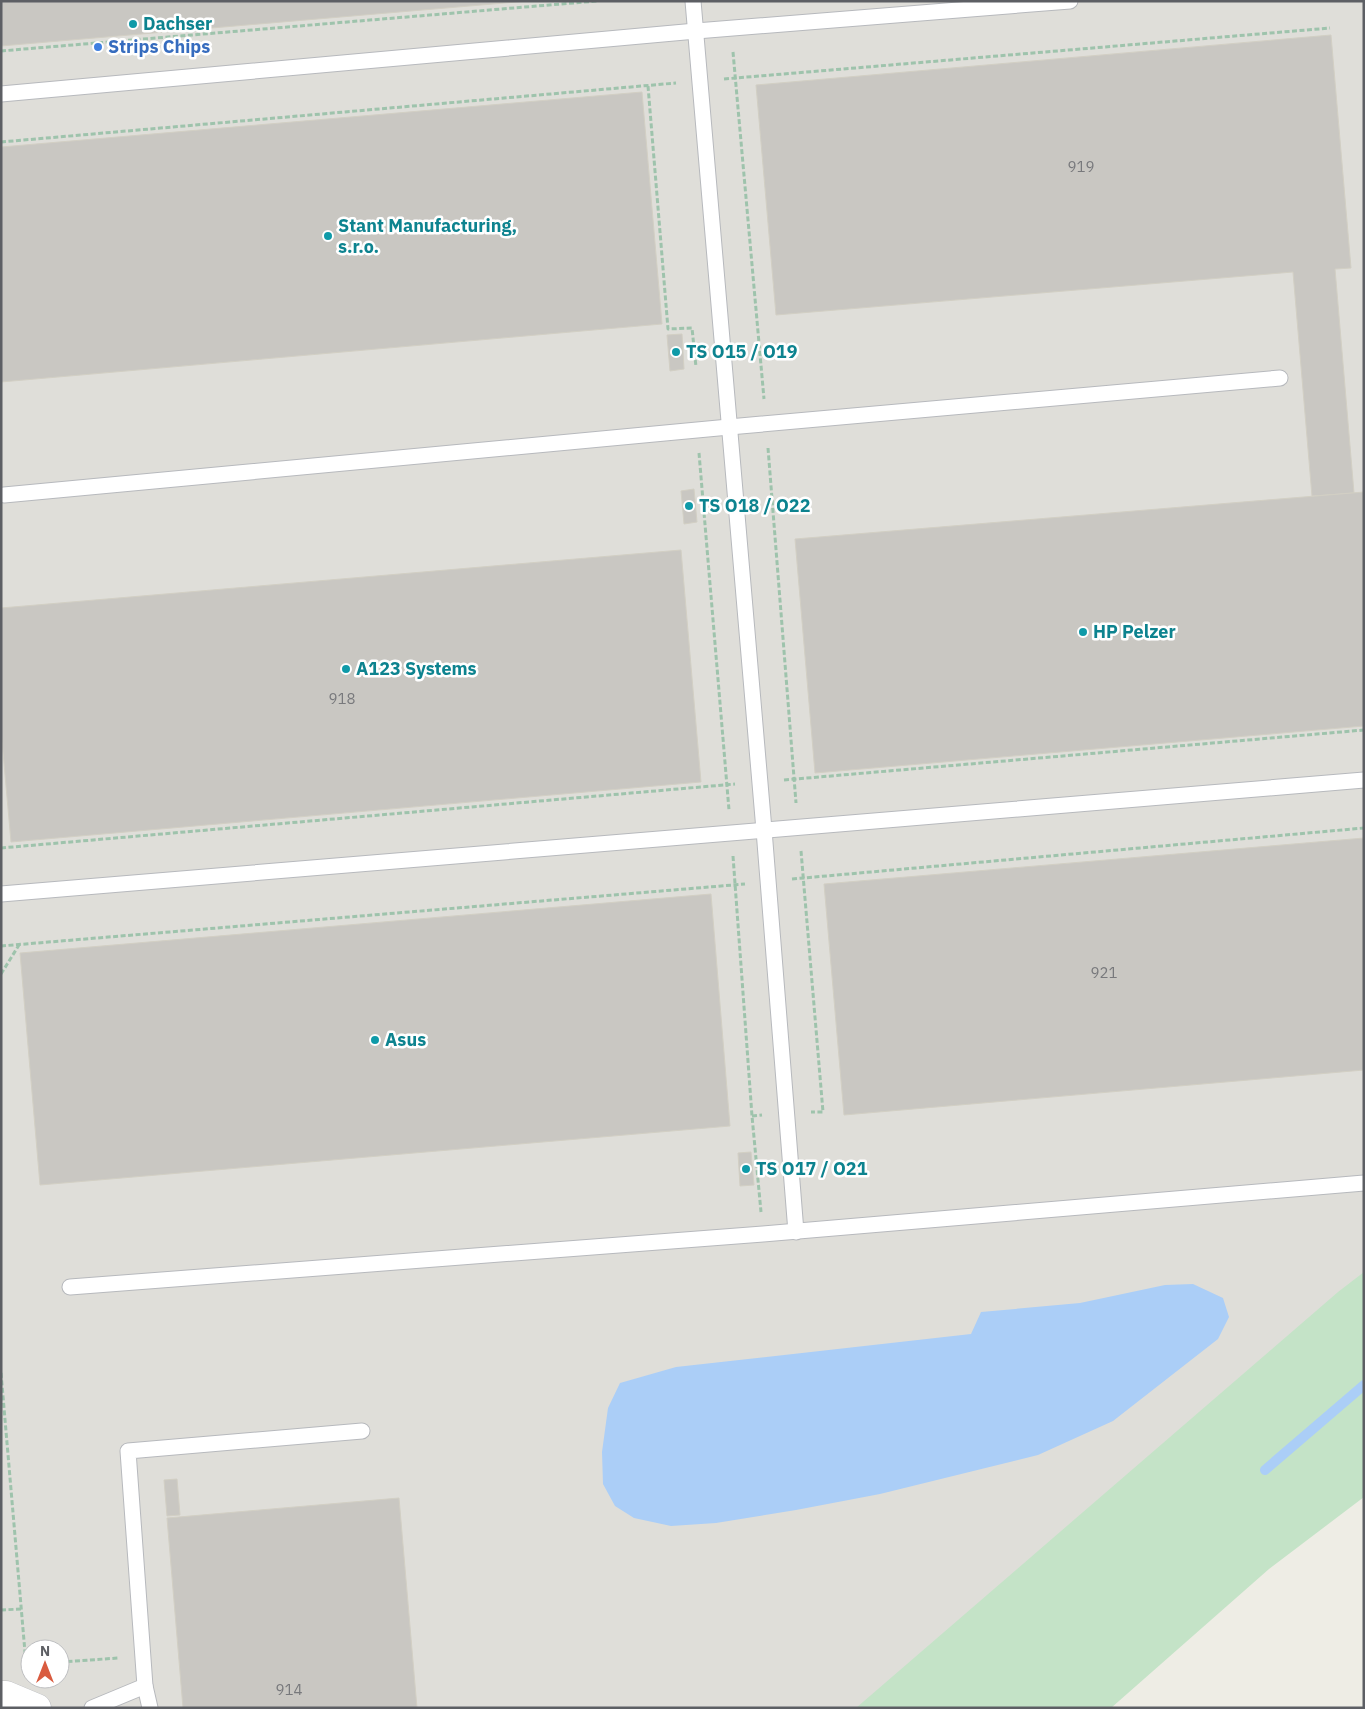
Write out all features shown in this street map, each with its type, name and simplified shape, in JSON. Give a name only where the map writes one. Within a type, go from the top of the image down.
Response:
[{"type":"street","points":[[1,1695],[6,1695],[37,1708]]},
{"type":"lane","points":[[693,1],[760,782],[796,1232]]},
{"type":"lane","points":[[1,94],[696,31],[1070,1]]},
{"type":"lane","points":[[4,495],[729,427],[1280,378]]},
{"type":"lane","points":[[1,894],[1364,780]]},
{"type":"lane","points":[[70,1287],[796,1232],[1364,1183]]},
{"type":"lane","points":[[150,1708],[145,1686],[128,1451],[362,1431]]},
{"type":"lane","points":[[92,1708],[145,1686]]},
{"type":"path","points":[[1,51],[597,1]]},
{"type":"path","points":[[731,28],[823,1112],[752,1116]]},
{"type":"path","points":[[1,142],[1330,28]]},
{"type":"path","points":[[648,86],[668,329],[692,328],[696,367]]},
{"type":"path","points":[[1,848],[1364,730]]},
{"type":"path","points":[[1,946],[1364,828]]},
{"type":"path","points":[[1,974],[19,945]]},
{"type":"path","points":[[1,1373],[23,1639]]},
{"type":"path","points":[[1,1610],[20,1609]]},
{"type":"path","points":[[70,1661],[144,1656]]},
{"type":"shaded area","points":[[1,1],[1364,1],[1364,1280],[861,1708],[1,1708]]},
{"type":"green space","points":[[1364,1272],[1364,1497],[1269,1569],[1111,1708],[856,1708],[1338,1292]]},
{"type":"water","points":[[1193,1284],[1223,1298],[1229,1317],[1218,1339],[1113,1421],[1038,1455],[880,1494],[716,1523],[671,1526],[634,1518],[615,1506],[603,1484],[602,1452],[608,1408],[620,1383],[676,1367],[971,1334],[981,1312],[1080,1303],[1165,1285]]},
{"type":"building","name":"Dachser","points":[[1,1],[528,1],[1,46]]},
{"type":"building","points":[[1331,35],[1351,268],[1335,269],[1354,493],[1312,496],[1293,272],[776,315],[756,85]]},
{"type":"building","name":"Stant Manufacturing, s.r.o.","points":[[642,92],[662,324],[1,382],[1,147]]},
{"type":"building","name":"TS O15 / O19","points":[[682,334],[684,369],[670,371],[667,335]]},
{"type":"building","name":"TS O18 / O22","points":[[694,489],[697,522],[684,524],[681,491]]},
{"type":"building","name":"HP Pelzer","points":[[1364,492],[1364,726],[815,773],[795,539]]},
{"type":"building","name":"A123 Systems","points":[[681,550],[701,782],[11,842],[1,730],[1,608]]},
{"type":"building","points":[[1364,838],[1364,1070],[844,1115],[824,884]]},
{"type":"building","name":"Asus","points":[[711,894],[730,1126],[40,1185],[20,953]]},
{"type":"building","name":"TS O17 / O21","points":[[751,1152],[754,1185],[740,1186],[738,1153]]},
{"type":"building","points":[[177,1479],[180,1515],[167,1516],[164,1480]]},
{"type":"building","points":[[399,1498],[417,1708],[183,1708],[167,1518]]},
{"type":"waterway","points":[[1265,1470],[1364,1385]]},
{"type":"place","name":"Dachser","points":[[133,24]]},
{"type":"place","name":"Strips Chips","points":[[98,47]]},
{"type":"place","name":"Stant Manufacturing, s.r.o.","points":[[328,236]]},
{"type":"place","name":"TS O15 / O19","points":[[676,352]]},
{"type":"place","name":"TS O18 / O22","points":[[689,506]]},
{"type":"place","name":"HP Pelzer","points":[[1083,632]]},
{"type":"place","name":"A123 Systems","points":[[346,669]]},
{"type":"place","name":"Asus","points":[[375,1040]]},
{"type":"place","name":"TS O17 / O21","points":[[746,1169]]}]
